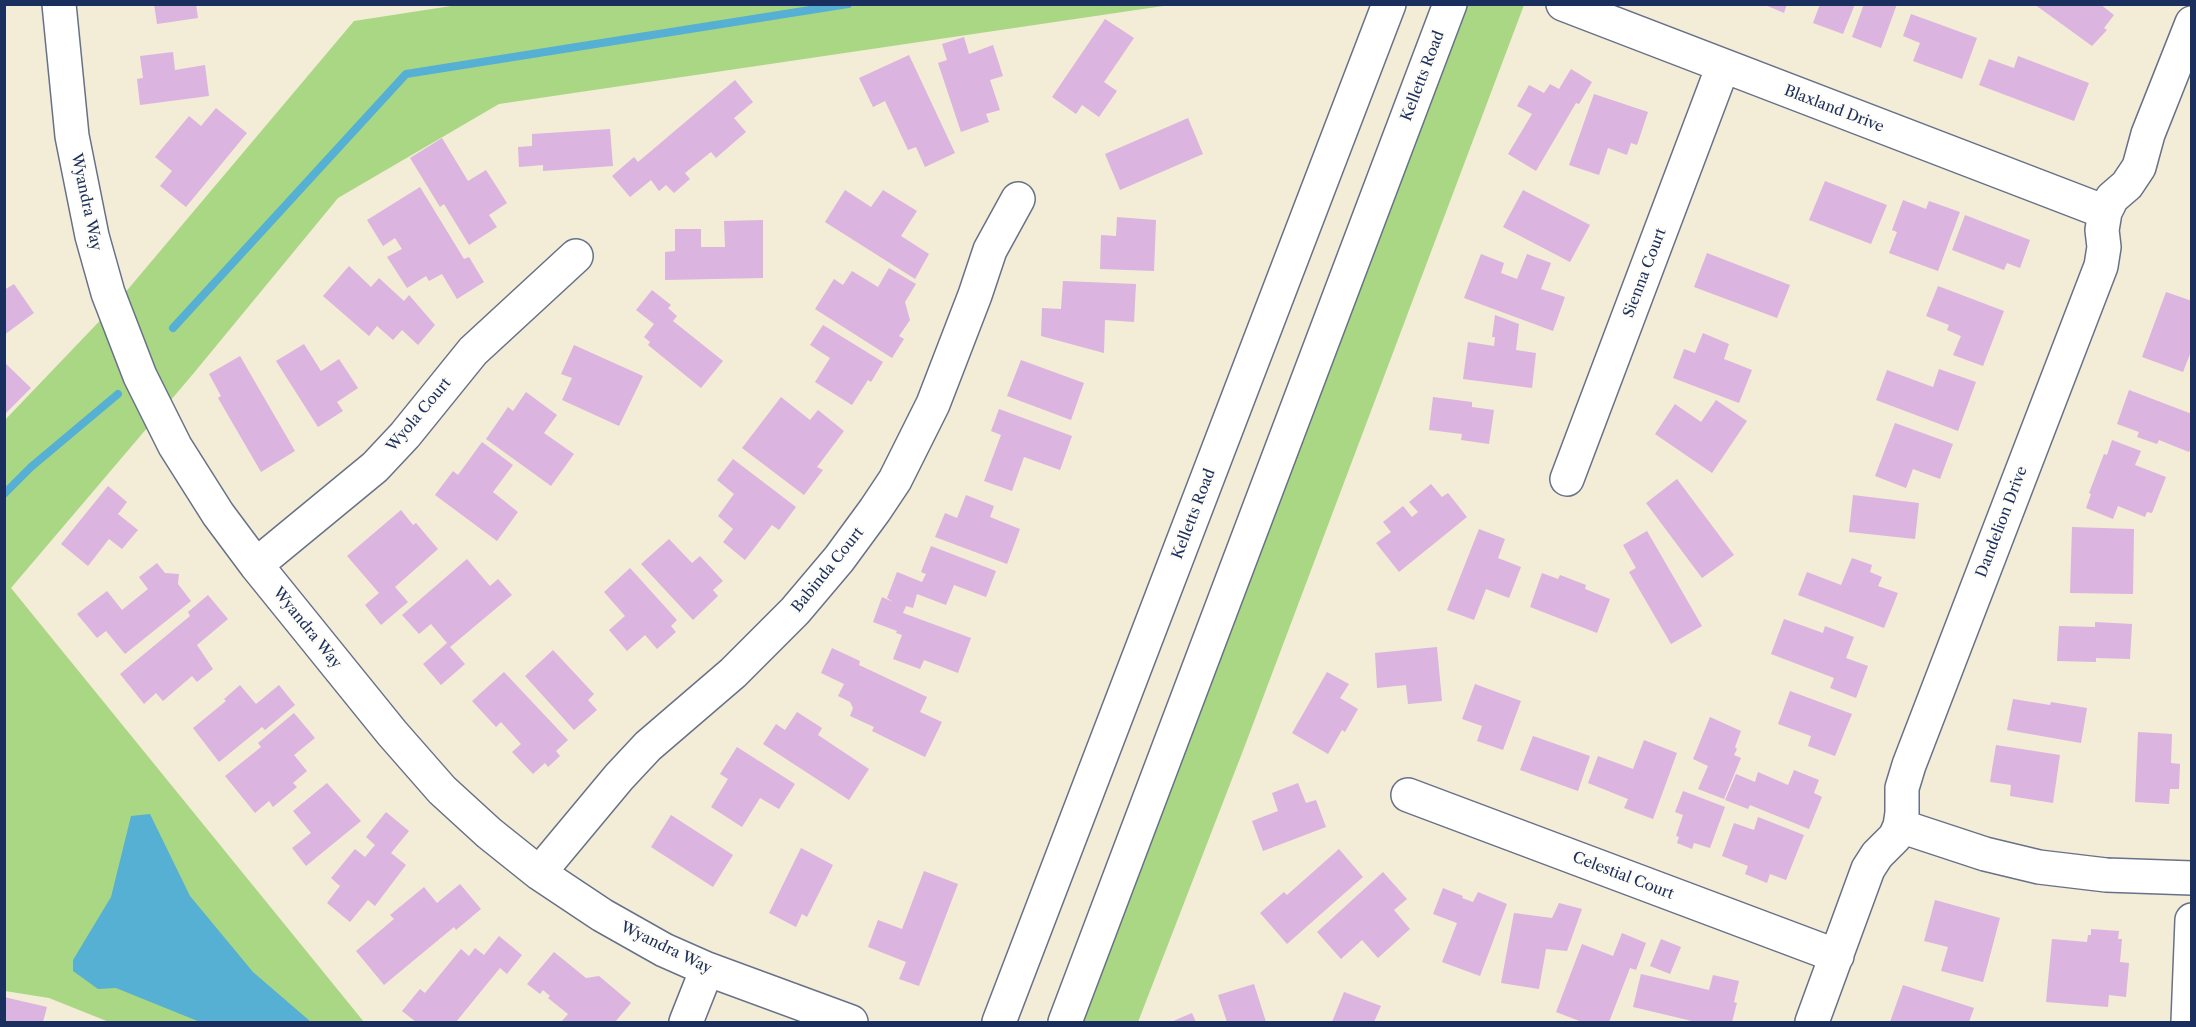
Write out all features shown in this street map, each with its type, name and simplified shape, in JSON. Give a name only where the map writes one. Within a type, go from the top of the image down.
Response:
[{"type":"street","name":"Wyandra Way","points":[[59,4],[72,136],[92,236],[108,293],[140,376],[175,446],[218,514],[256,565],[384,724],[442,790],[489,833],[539,873],[624,929],[664,950],[706,969],[851,1023]]},
{"type":"street","name":"Kelletts Road","points":[[999,1023],[1389,4]]},
{"type":"street","name":"Kelletts Road","points":[[1065,1023],[1450,4]]},
{"type":"street","name":"Blaxland Drive","points":[[1563,4],[2105,212]]},
{"type":"street","points":[[2105,212],[2112,198],[2127,185],[2139,167],[2148,134],[2192,22]]},
{"type":"street","name":"Sienna Court","points":[[1567,479],[1723,66]]},
{"type":"street","name":"Babinda Court","points":[[539,873],[619,777],[648,746],[733,673],[795,611],[839,559],[875,510],[895,480],[933,404],[990,250],[1018,199]]},
{"type":"street","name":"Dandelion Drive","points":[[1900,826],[1902,788],[1909,765],[2101,266],[2105,212]]},
{"type":"street","name":"Wyola Court","points":[[256,565],[375,466],[411,427],[473,351],[576,256]]},
{"type":"street","name":"Celestial Court","points":[[1408,795],[1837,957]]},
{"type":"street","points":[[1812,1023],[1868,870],[1877,855],[1895,837],[1900,826],[1985,854],[2040,867],[2106,875],[2192,878]]},
{"type":"street","points":[[2188,1023],[2192,920]]},
{"type":"street","points":[[686,1023],[706,969]]},
{"type":"green space","points":[[464,4],[1170,5],[499,104],[338,198],[193,374],[11,588],[364,1022],[109,1022],[49,998],[5,991],[4,421],[113,307],[354,21]]},
{"type":"green space","points":[[1450,5],[1524,5],[1244,748],[1138,1022],[1065,1022]]},
{"type":"water","points":[[150,814],[190,896],[253,972],[311,1022],[200,1022],[116,988],[98,989],[73,971],[73,960],[111,897],[131,816]]},
{"type":"building","points":[[154,4],[196,4],[198,18],[157,24]]},
{"type":"building","points":[[1763,4],[1787,4],[1784,13]]},
{"type":"building","points":[[1820,4],[1855,4],[1843,34],[1813,23]]},
{"type":"building","points":[[1864,4],[1897,4],[1881,48],[1852,37]]},
{"type":"building","points":[[2034,4],[2100,4],[2114,15],[2104,28],[2107,30],[2092,46]]},
{"type":"building","points":[[1911,14],[1977,38],[1962,79],[1913,61],[1920,43],[1903,36]]},
{"type":"building","points":[[1105,19],[1134,38],[1104,82],[1117,91],[1099,117],[1082,105],[1076,114],[1052,97]]},
{"type":"building","points":[[964,37],[969,54],[993,45],[1003,76],[990,80],[1000,110],[986,114],[989,122],[961,132],[938,63],[947,60],[942,44]]},
{"type":"building","points":[[173,52],[175,70],[205,65],[209,96],[140,105],[137,79],[143,78],[140,56]]},
{"type":"building","points":[[909,55],[955,153],[925,167],[916,147],[908,150],[885,101],[873,107],[859,78]]},
{"type":"building","points":[[2018,56],[2089,83],[2074,121],[1979,85],[1989,59],[2014,68]]},
{"type":"building","points":[[1571,69],[1592,82],[1579,104],[1576,103],[1536,171],[1508,154],[1532,114],[1517,106],[1529,85],[1544,93],[1550,84],[1559,89]]},
{"type":"building","points":[[735,80],[753,102],[734,118],[746,132],[716,158],[711,152],[685,173],[690,179],[674,193],[666,185],[659,191],[651,180],[630,197],[612,176],[634,157],[638,162]]},
{"type":"building","points":[[1594,94],[1648,112],[1637,145],[1631,143],[1627,155],[1608,148],[1599,175],[1569,165]]},
{"type":"building","points":[[216,108],[247,133],[186,207],[160,186],[172,171],[155,157],[189,116],[201,126]]},
{"type":"building","points":[[1188,118],[1203,154],[1120,190],[1105,154]]},
{"type":"building","points":[[610,129],[613,166],[543,171],[543,165],[519,167],[518,147],[532,146],[532,134]]},
{"type":"building","points":[[442,138],[468,181],[486,170],[507,203],[489,215],[497,227],[469,245],[444,204],[440,207],[410,158]]},
{"type":"building","points":[[1825,181],[1887,205],[1871,244],[1809,220]]},
{"type":"building","points":[[420,187],[464,259],[469,257],[484,282],[457,299],[442,274],[429,281],[426,276],[407,288],[387,257],[402,249],[395,238],[383,246],[367,220]]},
{"type":"building","points":[[845,190],[871,207],[883,190],[917,211],[901,236],[929,254],[915,279],[825,222]]},
{"type":"building","points":[[1523,190],[1590,225],[1570,262],[1503,227]]},
{"type":"building","points":[[1903,200],[1926,209],[1929,201],[1960,212],[1938,271],[1889,253],[1897,232],[1892,230]]},
{"type":"building","points":[[1965,215],[2030,240],[2020,268],[2007,263],[2004,270],[1952,250]]},
{"type":"building","points":[[1117,217],[1156,220],[1154,271],[1100,269],[1101,235],[1116,236]]},
{"type":"building","points":[[763,220],[763,278],[665,280],[665,252],[675,251],[675,229],[701,229],[701,247],[725,247],[724,221]]},
{"type":"building","points":[[1707,253],[1790,285],[1777,318],[1694,287]]},
{"type":"building","points":[[1481,254],[1504,263],[1501,273],[1517,279],[1527,254],[1551,263],[1541,289],[1565,297],[1553,331],[1464,298]]},
{"type":"building","points":[[349,266],[371,287],[379,278],[404,301],[409,295],[435,325],[418,345],[402,330],[393,340],[377,326],[369,336],[323,296]]},
{"type":"building","points":[[889,268],[916,284],[905,302],[910,320],[899,336],[904,339],[892,358],[815,309],[834,279],[843,285],[852,271],[878,287]]},
{"type":"building","points":[[1063,281],[1136,284],[1134,322],[1105,320],[1104,353],[1041,336],[1042,308],[1061,309]]},
{"type":"building","points":[[14,284],[34,313],[4,335],[4,290]]},
{"type":"building","points":[[1938,286],[2004,311],[1983,366],[1953,355],[1961,336],[1947,330],[1949,325],[1926,316]]},
{"type":"building","points":[[652,290],[671,305],[668,308],[677,316],[673,321],[723,361],[701,388],[648,345],[650,342],[644,337],[654,324],[636,310]]},
{"type":"building","points":[[2166,292],[2192,301],[2192,349],[2183,372],[2142,357]]},
{"type":"building","points":[[1495,315],[1519,324],[1516,350],[1536,353],[1532,388],[1463,379],[1468,342],[1494,346],[1495,337],[1492,337]]},
{"type":"building","points":[[823,325],[883,362],[871,382],[868,380],[852,405],[815,382],[830,358],[810,345]]},
{"type":"building","points":[[1703,333],[1729,344],[1724,359],[1752,370],[1739,403],[1673,378],[1684,349],[1695,353]]},
{"type":"building","points":[[304,344],[321,371],[339,359],[358,388],[337,402],[343,411],[318,427],[276,361]]},
{"type":"building","points":[[574,345],[643,376],[619,426],[562,400],[572,378],[561,374]]},
{"type":"building","points":[[240,356],[295,451],[261,472],[218,398],[221,396],[209,374]]},
{"type":"building","points":[[1021,360],[1084,383],[1071,420],[1007,396]]},
{"type":"building","points":[[4,362],[31,388],[4,415]]},
{"type":"building","points":[[1939,369],[1976,382],[1958,431],[1876,400],[1887,370],[1933,387]]},
{"type":"building","points":[[2129,390],[2192,414],[2192,445],[2189,452],[2159,440],[2157,444],[2137,437],[2139,432],[2117,424]]},
{"type":"building","points":[[526,392],[557,415],[544,433],[574,454],[551,486],[486,439],[508,407],[513,411]]},
{"type":"building","points":[[781,397],[810,420],[818,410],[844,431],[817,467],[823,470],[804,495],[742,448]]},
{"type":"building","points":[[1433,397],[1472,402],[1472,407],[1494,410],[1489,444],[1461,440],[1462,434],[1429,430]]},
{"type":"building","points":[[1716,400],[1747,421],[1712,473],[1655,434],[1675,404],[1701,422]]},
{"type":"building","points":[[999,409],[1072,436],[1060,470],[1024,457],[1012,491],[984,481],[1001,435],[991,431]]},
{"type":"building","points":[[1895,423],[1953,444],[1940,479],[1913,469],[1906,488],[1875,476]]},
{"type":"building","points":[[2112,440],[2141,451],[2135,465],[2166,477],[2152,513],[2147,512],[2145,517],[2118,506],[2113,519],[2086,508],[2091,494],[2089,493]]},
{"type":"building","points":[[482,442],[513,465],[493,492],[518,512],[497,541],[435,495],[453,471],[458,475]]},
{"type":"building","points":[[733,459],[796,507],[779,530],[772,525],[745,560],[723,542],[733,529],[718,516],[734,494],[717,480]]},
{"type":"building","points":[[1677,479],[1734,555],[1702,578],[1646,503]]},
{"type":"building","points":[[1431,484],[1442,497],[1448,493],[1467,517],[1399,572],[1376,543],[1391,532],[1383,522],[1403,506],[1412,517],[1418,512],[1409,502]]},
{"type":"building","points":[[108,486],[127,502],[118,514],[138,530],[122,549],[109,539],[88,566],[61,544]]},
{"type":"building","points":[[966,495],[994,506],[990,517],[1020,529],[1007,564],[935,537],[945,513],[957,518]]},
{"type":"building","points":[[1853,495],[1919,503],[1915,539],[1849,532]]},
{"type":"building","points":[[401,510],[413,525],[416,523],[438,549],[395,587],[408,602],[381,625],[365,605],[379,593],[347,556]]},
{"type":"building","points":[[2072,527],[2134,529],[2133,594],[2070,593]]},
{"type":"building","points":[[1479,529],[1505,539],[1498,558],[1521,567],[1509,598],[1486,589],[1474,620],[1447,610]]},
{"type":"building","points":[[1647,531],[1702,626],[1671,644],[1629,572],[1636,568],[1623,545]]},
{"type":"building","points":[[669,539],[692,563],[700,556],[723,581],[713,590],[718,596],[693,620],[641,564]]},
{"type":"building","points":[[931,546],[996,571],[986,597],[954,585],[946,605],[917,594],[913,608],[906,606],[903,613],[971,638],[958,673],[924,660],[920,669],[893,659],[902,635],[873,622],[882,597],[893,602],[887,598],[897,572],[922,582],[926,574],[921,572]]},
{"type":"building","points":[[1852,558],[1872,565],[1870,572],[1882,577],[1878,586],[1898,593],[1884,628],[1798,595],[1807,572],[1841,585]]},
{"type":"building","points":[[467,559],[490,586],[498,579],[512,595],[450,647],[465,664],[441,685],[423,664],[447,643],[431,624],[419,634],[402,615]]},
{"type":"building","points":[[157,563],[165,573],[179,574],[178,584],[191,601],[125,654],[106,631],[97,638],[77,614],[107,591],[122,610],[148,589],[139,577]]},
{"type":"building","points":[[630,568],[677,620],[671,626],[676,632],[657,649],[645,635],[627,651],[609,630],[625,616],[604,592]]},
{"type":"building","points":[[1542,573],[1558,579],[1560,575],[1586,585],[1585,589],[1610,599],[1597,633],[1530,607]]},
{"type":"building","points":[[208,595],[228,619],[197,645],[213,669],[197,682],[192,676],[163,701],[156,693],[144,704],[120,674],[190,616],[188,612]]},
{"type":"building","points":[[1784,619],[1823,633],[1825,626],[1854,637],[1846,658],[1868,666],[1856,698],[1830,688],[1834,678],[1771,654]]},
{"type":"building","points":[[2095,622],[2132,624],[2130,659],[2096,658],[2096,662],[2057,661],[2059,626],[2095,627]]},
{"type":"building","points":[[1437,647],[1442,701],[1408,704],[1406,685],[1377,688],[1375,653]]},
{"type":"building","points":[[832,648],[860,661],[859,665],[927,697],[920,712],[942,722],[925,757],[872,731],[874,727],[850,716],[853,708],[850,702],[838,696],[844,684],[821,673]]},
{"type":"building","points":[[553,650],[594,694],[588,700],[597,710],[574,730],[525,676]]},
{"type":"building","points":[[504,672],[568,740],[556,751],[560,756],[548,767],[545,763],[533,774],[512,752],[521,744],[501,722],[496,727],[472,701]]},
{"type":"building","points":[[1327,672],[1349,684],[1340,698],[1358,709],[1345,732],[1342,730],[1328,754],[1292,733]]},
{"type":"building","points":[[1475,684],[1521,701],[1503,750],[1477,741],[1482,726],[1462,719]]},
{"type":"building","points":[[240,685],[256,704],[279,685],[295,705],[265,730],[262,727],[219,762],[193,728],[226,701],[224,699]]},
{"type":"building","points":[[1790,691],[1852,714],[1835,756],[1808,746],[1811,736],[1778,724]]},
{"type":"building","points":[[2013,699],[2087,708],[2081,743],[2007,730]]},
{"type":"building","points":[[797,712],[822,728],[818,735],[869,769],[849,800],[763,744],[776,724],[785,730]]},
{"type":"building","points":[[294,713],[315,738],[294,755],[307,771],[293,783],[297,787],[273,807],[269,801],[255,813],[225,776],[261,747],[258,743]]},
{"type":"building","points":[[1710,717],[1741,731],[1734,755],[1741,758],[1724,799],[1698,789],[1708,766],[1693,759]]},
{"type":"building","points":[[2138,732],[2172,734],[2171,763],[2180,764],[2179,789],[2170,789],[2169,804],[2135,802]]},
{"type":"building","points":[[1533,736],[1590,756],[1578,791],[1520,770]]},
{"type":"building","points":[[1644,740],[1677,753],[1653,819],[1624,808],[1628,799],[1588,783],[1598,756],[1633,769]]},
{"type":"building","points":[[1996,745],[2060,755],[2053,803],[2010,796],[2011,785],[1990,782]]},
{"type":"building","points":[[737,747],[795,784],[779,809],[760,798],[742,827],[711,807],[728,779],[720,774]]},
{"type":"building","points":[[1794,770],[1819,780],[1814,793],[1822,797],[1809,829],[1750,805],[1748,809],[1725,800],[1736,774],[1755,782],[1758,772],[1788,785]]},
{"type":"building","points":[[327,783],[361,821],[306,866],[292,848],[311,833],[293,811]]},
{"type":"building","points":[[1298,783],[1306,803],[1316,800],[1326,827],[1263,851],[1252,821],[1278,811],[1272,793]]},
{"type":"building","points":[[1683,791],[1725,807],[1710,848],[1694,843],[1692,849],[1677,843],[1679,837],[1676,836],[1683,815],[1675,812]]},
{"type":"building","points":[[386,812],[409,831],[391,853],[406,865],[375,906],[368,900],[350,922],[327,903],[340,886],[331,878],[355,849],[365,857],[375,845],[366,837]]},
{"type":"building","points":[[671,815],[733,855],[713,887],[651,847]]},
{"type":"building","points":[[1758,817],[1804,835],[1786,880],[1770,874],[1767,883],[1745,874],[1748,866],[1722,856],[1734,823],[1754,830]]},
{"type":"building","points":[[801,848],[833,865],[807,917],[802,914],[796,927],[769,913]]},
{"type":"building","points":[[1339,849],[1363,877],[1287,944],[1260,913],[1284,892],[1287,895]]},
{"type":"building","points":[[924,871],[958,884],[919,986],[899,979],[906,962],[868,947],[878,920],[902,929]]},
{"type":"building","points":[[1383,872],[1407,899],[1394,910],[1410,929],[1378,958],[1362,940],[1341,959],[1317,932]]},
{"type":"building","points":[[460,884],[481,909],[456,930],[454,927],[384,985],[356,951],[394,919],[390,915],[424,887],[437,903]]},
{"type":"building","points":[[1443,888],[1473,902],[1478,892],[1507,904],[1480,976],[1442,962],[1457,923],[1433,914]]},
{"type":"building","points":[[1935,900],[2000,918],[1983,982],[1941,971],[1948,947],[1924,941]]},
{"type":"building","points":[[1559,903],[1582,909],[1567,951],[1546,949],[1539,989],[1501,983],[1514,913],[1552,918]]},
{"type":"building","points":[[2091,929],[2119,931],[2118,939],[2122,939],[2120,962],[2129,963],[2126,997],[2109,995],[2108,1007],[2046,1002],[2052,939],[2087,942]]},
{"type":"building","points":[[1622,933],[1646,943],[1636,970],[1630,968],[1609,1022],[1582,1022],[1556,1012],[1582,944],[1613,956]]},
{"type":"building","points":[[499,936],[522,955],[507,974],[500,968],[456,1022],[416,1022],[402,1011],[420,989],[425,993],[461,949],[469,956],[475,948],[484,955]]},
{"type":"building","points":[[1661,939],[1681,947],[1670,974],[1650,966]]},
{"type":"building","points":[[554,952],[586,978],[599,976],[631,1003],[615,1022],[564,1022],[562,1021],[568,1014],[548,998],[550,996],[543,990],[540,994],[527,984]]},
{"type":"building","points":[[1641,974],[1709,990],[1713,975],[1739,981],[1732,1022],[1696,1022],[1633,1007]]},
{"type":"building","points":[[1254,984],[1266,1022],[1227,1022],[1218,995]]},
{"type":"building","points":[[1903,985],[1974,1008],[1969,1022],[1890,1022]]},
{"type":"building","points":[[1344,992],[1381,1006],[1374,1022],[1332,1022]]},
{"type":"building","points":[[4,997],[47,1007],[43,1022],[4,1022]]},
{"type":"building","points":[[1192,1013],[1196,1022],[1171,1022]]},
{"type":"waterway","points":[[173,328],[406,74],[848,4]]},
{"type":"waterway","points":[[4,494],[31,467],[118,394]]}]
